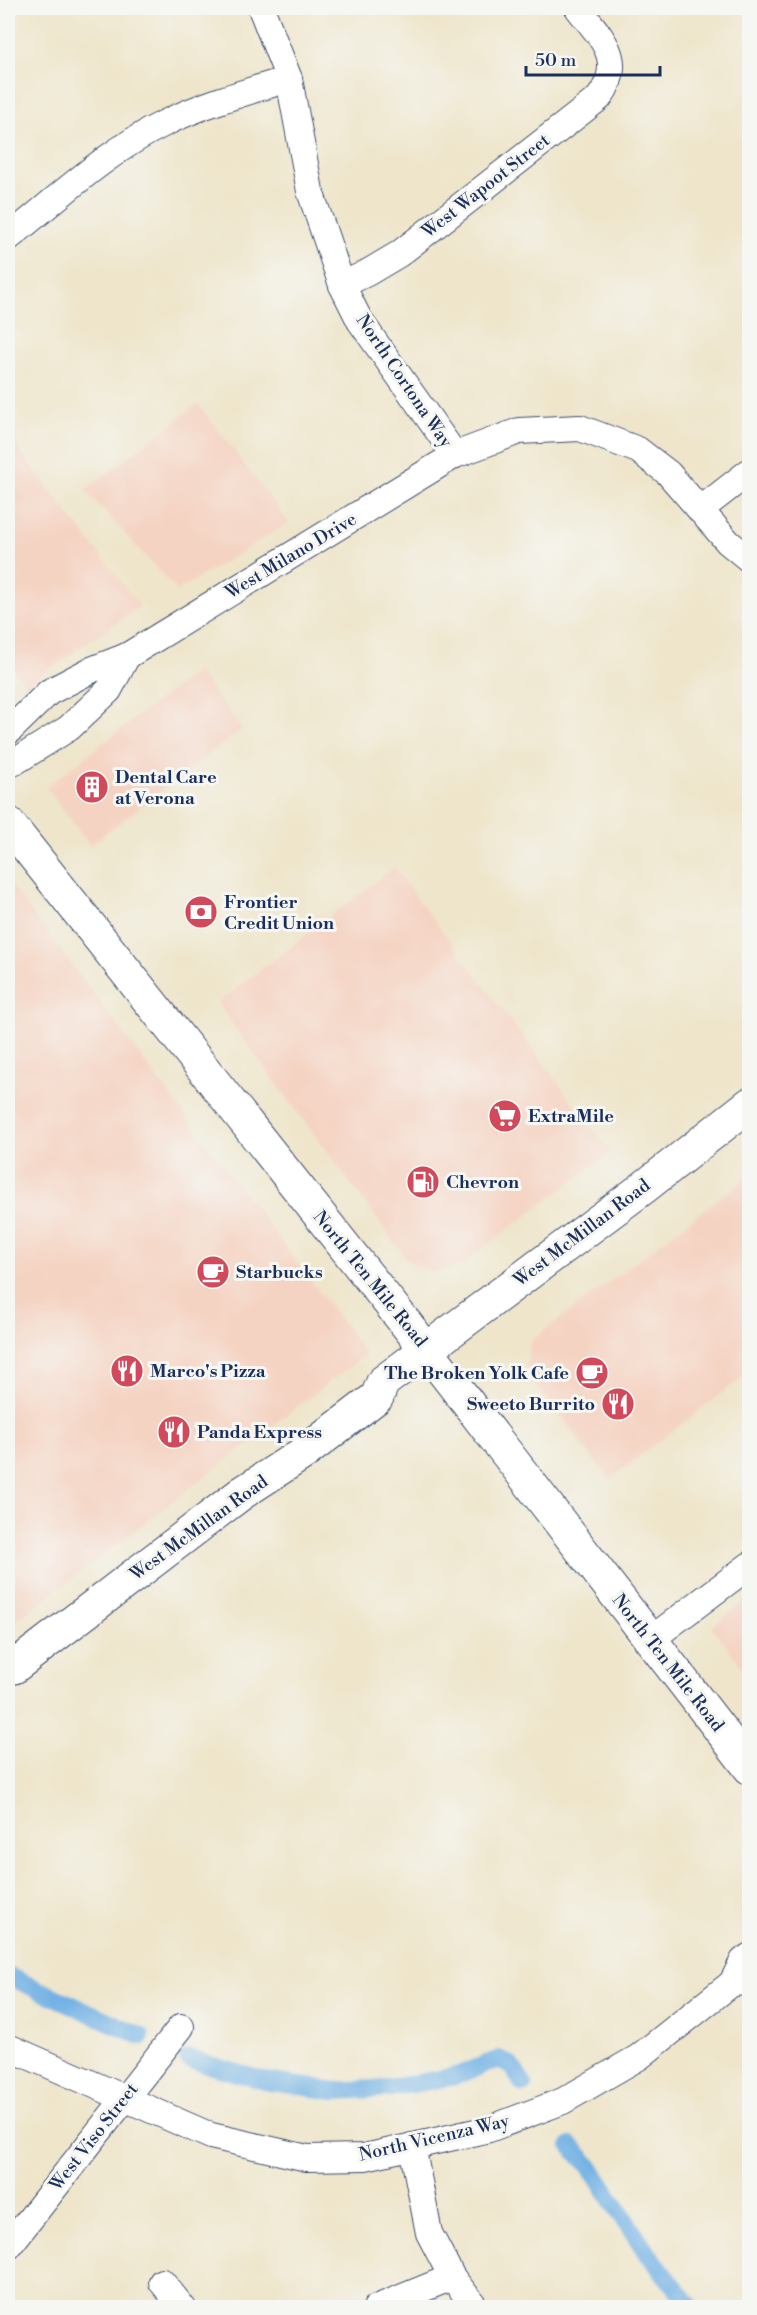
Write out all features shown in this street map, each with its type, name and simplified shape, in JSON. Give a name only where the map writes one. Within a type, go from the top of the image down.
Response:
[{"type":"main road","name":"North Ten Mile Road","points":[[8,823],[426,1349],[750,1768]]},
{"type":"main road","name":"West McMillan Road","points":[[8,1662],[14,1667],[242,1493],[305,1452],[377,1397],[383,1382],[643,1188],[750,1104]]},
{"type":"street","name":"North Cortona Way","points":[[261,8],[288,79],[310,191],[342,285],[360,321],[455,455],[519,431],[580,428],[638,450],[668,473],[728,542],[750,560]]},
{"type":"street","name":"West Wapoot Street","points":[[342,285],[399,254],[599,98],[608,85],[612,70],[611,56],[605,43],[578,8]]},
{"type":"street","points":[[8,238],[109,157],[162,124],[218,101],[288,79]]},
{"type":"street","name":"West Milano Drive","points":[[8,732],[49,692],[91,670],[127,656],[455,455]]},
{"type":"street","points":[[700,510],[750,471]]},
{"type":"street","points":[[8,763],[13,763],[69,728],[109,690],[127,656]]},
{"type":"street","points":[[650,1640],[750,1565]]},
{"type":"street","name":"North Vicenza Way","points":[[8,2047],[211,2136],[307,2158],[365,2157],[489,2128],[563,2101],[639,2057],[741,1983],[743,1961],[750,1956]]},
{"type":"street","name":"West Viso Street","points":[[8,2247],[181,2027]]},
{"type":"street","points":[[412,2146],[429,2233],[452,2277],[476,2307]]},
{"type":"street","points":[[376,2307],[452,2277]]},
{"type":"street","points":[[162,2282],[183,2307]]},
{"type":"shaded area","points":[[198,404],[289,523],[177,591],[85,490]]},
{"type":"shaded area","points":[[8,436],[140,606],[26,685],[8,662]]},
{"type":"shaded area","points":[[197,671],[242,729],[90,845],[46,787]]},
{"type":"shaded area","points":[[394,868],[611,1152],[461,1265],[434,1272],[408,1261],[217,1003]]},
{"type":"shaded area","points":[[8,881],[366,1354],[8,1627]]},
{"type":"shaded area","points":[[749,1176],[749,1382],[744,1376],[610,1479],[527,1373],[530,1342]]},
{"type":"shaded area","points":[[749,1598],[749,1676],[712,1627]]},
{"type":"waterway","points":[[8,1976],[141,2036]]},
{"type":"waterway","points":[[188,2059],[265,2081],[335,2091],[390,2088],[456,2076],[499,2059],[511,2065],[523,2084]]},
{"type":"waterway","points":[[571,2146],[588,2164],[645,2250],[692,2308]]},
{"type":"place","name":"Dental Care at Verona","points":[[92,787]]},
{"type":"place","name":"Frontier Credit Union","points":[[201,912]]},
{"type":"place","name":"ExtraMile","points":[[505,1116]]},
{"type":"place","name":"Chevron","points":[[423,1182]]},
{"type":"place","name":"Starbucks","points":[[213,1272]]},
{"type":"place","name":"Marco's Pizza","points":[[127,1371]]},
{"type":"place","name":"The Broken Yolk Cafe","points":[[592,1373]]},
{"type":"place","name":"Sweeto Burrito","points":[[618,1404]]},
{"type":"place","name":"Panda Express","points":[[174,1432]]}]
